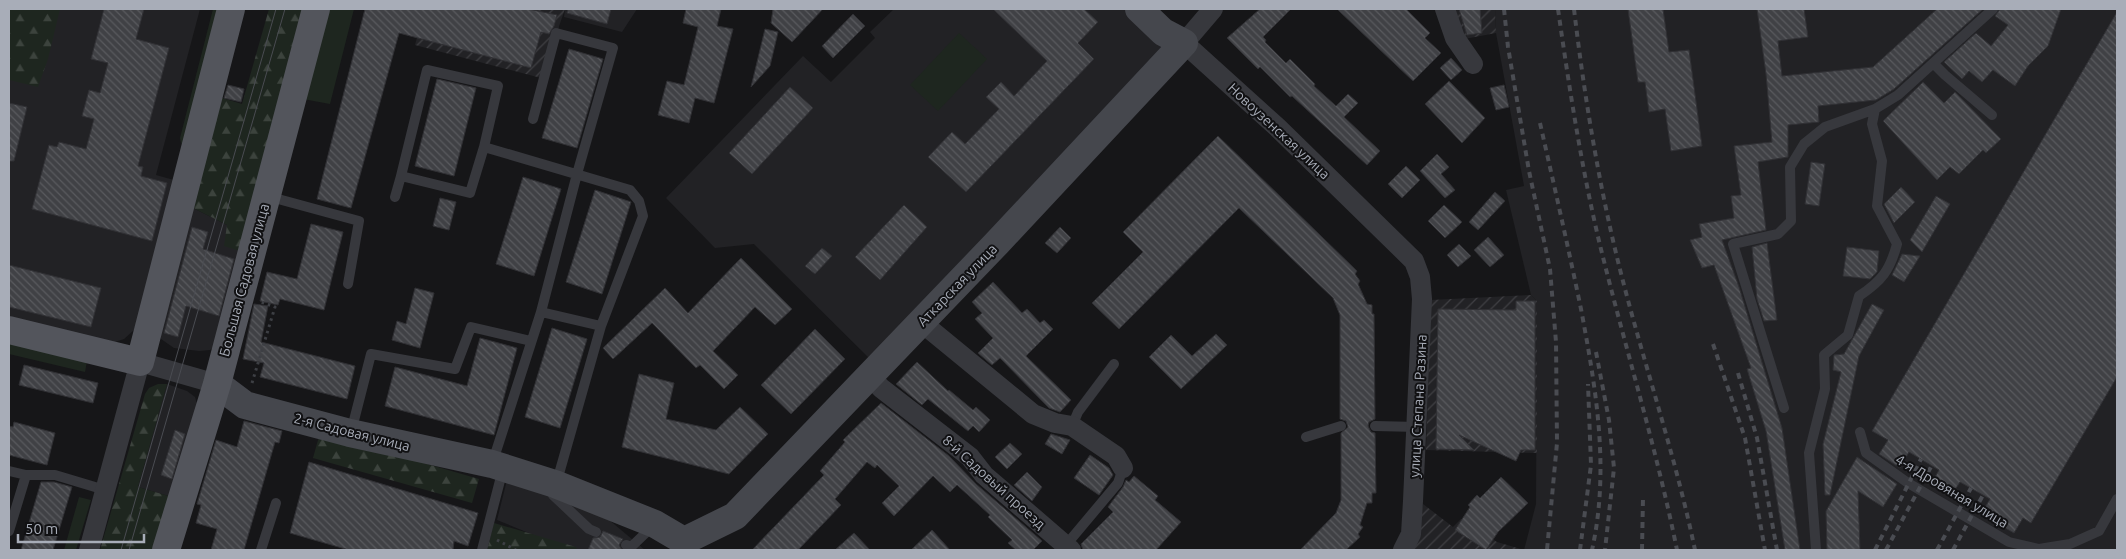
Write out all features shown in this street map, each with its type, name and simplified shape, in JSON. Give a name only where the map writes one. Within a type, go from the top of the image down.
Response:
[{"type":"main road","points":[[140,362],[231,9]]},
{"type":"main road","name":"Большая Садовая улица","points":[[166,550],[217,384],[316,9]]},
{"type":"main road","name":"Новоузенская улица","points":[[1139,9],[1163,32],[1184,43]]},
{"type":"main road","name":"Аткарская улица","points":[[685,546],[735,516],[870,376],[1184,43]]},
{"type":"main road","name":"2-я Садовая улица","points":[[9,330],[140,362]]},
{"type":"main road","name":"2-я Садовая улица","points":[[217,384],[245,405],[350,433],[498,466],[556,484],[655,524],[685,546]]},
{"type":"street","name":"Аткарская улица","points":[[1184,43],[1213,9]]},
{"type":"street","points":[[1445,9],[1456,38],[1474,64]]},
{"type":"street","name":"Новоузенская улица","points":[[1184,43],[1277,127],[1414,261]]},
{"type":"street","name":"улица Степана Разина","points":[[1404,550],[1410,534],[1418,428],[1422,298],[1420,277],[1414,261]]},
{"type":"street","points":[[921,322],[1032,414],[1055,423],[1072,426],[1116,456],[1123,468]]},
{"type":"street","name":"2-я Садовая улица","points":[[140,362],[217,384]]},
{"type":"street","points":[[89,550],[140,362]]},
{"type":"street","name":"8-й Садовый проезд","points":[[870,376],[881,388],[970,457],[984,475],[1069,548]]},
{"type":"lane","points":[[1784,408],[1733,244],[1778,234],[1792,221],[1790,167],[1804,144],[1825,127],[1875,109],[1898,95],[1993,9]]},
{"type":"lane","points":[[482,550],[498,466],[613,48],[556,32],[533,119]]},
{"type":"lane","points":[[1934,64],[1945,76],[1992,115]]},
{"type":"lane","points":[[395,197],[428,70],[498,86],[484,147],[470,193],[401,176]]},
{"type":"lane","points":[[1816,550],[1809,453],[1825,388],[1824,355],[1848,335],[1859,296],[1876,284],[1891,265],[1897,244],[1877,206],[1882,161],[1872,124],[1875,109]]},
{"type":"lane","points":[[484,147],[630,190],[639,201],[642,216],[601,326],[553,495],[589,529],[596,532]]},
{"type":"lane","points":[[266,196],[359,221],[348,284]]},
{"type":"lane","points":[[541,312],[601,326]]},
{"type":"lane","points":[[350,433],[371,354],[455,369],[471,327],[531,341]]},
{"type":"lane","points":[[1072,426],[1078,412],[1114,364]]},
{"type":"lane","points":[[1306,437],[1341,426]]},
{"type":"lane","points":[[1375,426],[1418,428]]},
{"type":"lane","name":"4-я Дровяная улица","points":[[1860,432],[1866,453],[1908,483],[2009,542],[2039,549],[2070,547],[2099,531],[2117,499]]},
{"type":"lane","points":[[1069,548],[1118,483],[1123,468]]},
{"type":"lane","points":[[9,471],[26,475],[55,475],[105,490]]},
{"type":"lane","points":[[9,530],[26,475]]},
{"type":"lane","points":[[261,550],[276,503]]},
{"type":"lane","points":[[626,545],[631,547],[655,524]]},
{"type":"path","points":[[252,384],[275,307],[256,300]]},
{"type":"path","points":[[486,535],[516,550]]},
{"type":"shaded area","points":[[9,9],[200,9],[156,175],[181,182],[134,330],[124,339],[112,343],[9,320]]},
{"type":"shaded area","points":[[425,9],[565,9],[541,78],[415,45]]},
{"type":"shaded area","points":[[565,9],[637,9],[622,32],[564,17]]},
{"type":"shaded area","points":[[894,9],[1130,9],[1164,47],[870,359],[754,244],[715,248],[666,198],[803,56],[831,82],[875,38],[870,32]]},
{"type":"shaded area","points":[[1448,9],[1495,9],[1496,33],[1459,40]]},
{"type":"shaded area","points":[[1495,9],[2117,9],[2117,550],[1524,550],[1536,504],[1537,301],[1531,295],[1506,190],[1524,186],[1496,33]]},
{"type":"shaded area","points":[[193,208],[227,225],[243,252],[216,346],[210,350],[199,351],[174,348],[161,339],[158,331]]},
{"type":"shaded area","points":[[1531,295],[1537,301],[1537,453],[1426,450],[1431,300]]},
{"type":"shaded area","points":[[167,384],[187,391],[195,397],[198,407],[172,497],[138,487]]},
{"type":"shaded area","points":[[508,476],[602,514],[645,550],[570,550],[497,520]]},
{"type":"shaded area","points":[[1423,504],[1453,527],[1461,519],[1497,542],[1524,550],[1412,550]]},
{"type":"green space","points":[[9,9],[60,9],[48,59],[38,87],[9,80]]},
{"type":"green space","points":[[213,9],[226,9],[185,146],[181,143],[180,138]]},
{"type":"green space","points":[[269,9],[307,9],[243,252],[224,246],[227,225],[193,208],[222,98],[242,104]]},
{"type":"green space","points":[[326,9],[354,9],[330,104],[303,99]]},
{"type":"green space","points":[[959,33],[987,59],[938,111],[910,85]]},
{"type":"green space","points":[[9,341],[87,361],[85,372],[9,354]]},
{"type":"green space","points":[[158,384],[167,384],[138,487],[172,497],[156,550],[100,550],[145,394],[149,388]]},
{"type":"green space","points":[[320,433],[479,479],[472,503],[313,458]]},
{"type":"green space","points":[[79,497],[91,500],[76,550],[64,550]]},
{"type":"green space","points":[[494,523],[576,547],[577,550],[487,550]]},
{"type":"building","points":[[104,9],[144,9],[136,39],[169,48],[138,166],[143,167],[141,176],[167,183],[152,241],[32,209],[49,145],[57,147],[59,142],[86,149],[94,119],[82,116],[89,90],[100,93],[108,63],[91,59]]},
{"type":"building","points":[[365,9],[528,9],[557,15],[554,26],[549,34],[541,32],[531,68],[399,33],[351,208],[317,199]]},
{"type":"building","points":[[568,9],[611,9],[607,24],[567,13]]},
{"type":"building","points":[[686,9],[721,9],[717,26],[733,29],[714,103],[695,98],[689,123],[658,115],[667,81],[684,85],[698,27],[683,23]]},
{"type":"building","points":[[773,9],[823,9],[792,42],[771,23]]},
{"type":"building","points":[[993,9],[1084,9],[1098,22],[1078,43],[1094,59],[966,192],[928,157],[952,132],[965,144],[999,109],[986,97],[1001,82],[1014,96],[1047,61]]},
{"type":"building","points":[[1260,9],[1291,9],[1263,37],[1266,40],[1265,42],[1286,63],[1290,59],[1315,84],[1314,86],[1336,106],[1348,94],[1358,103],[1344,117],[1380,151],[1367,165],[1292,96],[1290,97],[1260,67],[1258,69],[1227,38]]},
{"type":"building","points":[[1337,9],[1406,9],[1430,33],[1425,38],[1441,53],[1413,81]]},
{"type":"building","points":[[1459,9],[1480,9],[1482,33],[1467,35]]},
{"type":"building","points":[[1628,9],[1663,9],[1669,52],[1689,50],[1702,146],[1671,151],[1665,109],[1649,112],[1645,82],[1638,82]]},
{"type":"building","points":[[1757,9],[1804,9],[1808,37],[1778,41],[1782,76],[1873,67],[1937,9],[1983,9],[1894,89],[1876,100],[1818,106],[1819,122],[1788,125],[1788,157],[1758,162],[1766,230],[1722,240],[1739,287],[1782,428],[1800,550],[1785,550],[1766,431],[1747,369],[1751,368],[1714,265],[1702,268],[1690,240],[1702,237],[1699,224],[1734,218],[1731,196],[1741,195],[1734,146],[1772,142],[1766,74]]},
{"type":"building","points":[[2000,9],[2061,9],[2048,46],[2028,66],[2015,86],[1993,70],[1982,82],[1969,71],[1962,79],[1944,62],[1976,33],[1991,46],[2008,25],[1995,16]]},
{"type":"building","points":[[2117,12],[2117,377],[2031,523],[2023,518],[2014,533],[1981,514],[1990,499],[1960,482],[1951,496],[1931,484],[1939,470],[1909,452],[1900,468],[1879,454],[1888,440],[1872,431]]},
{"type":"building","points":[[853,14],[865,26],[833,58],[822,46]]},
{"type":"building","points":[[765,29],[778,32],[770,66],[751,87]]},
{"type":"building","points":[[569,49],[603,59],[577,148],[542,138]]},
{"type":"building","points":[[1451,58],[1462,70],[1451,80],[1440,68]]},
{"type":"building","points":[[437,79],[476,88],[454,176],[415,166]]},
{"type":"building","points":[[1449,81],[1485,118],[1462,143],[1425,104]]},
{"type":"building","points":[[1923,82],[1944,103],[1955,92],[2001,139],[1986,153],[1983,150],[1959,174],[1950,167],[1937,180],[1883,121]]},
{"type":"building","points":[[228,85],[244,89],[241,102],[224,98]]},
{"type":"building","points":[[1504,85],[1509,107],[1496,110],[1490,88]]},
{"type":"building","points":[[790,87],[813,108],[752,174],[729,153]]},
{"type":"building","points":[[9,103],[27,107],[14,161],[9,161]]},
{"type":"building","points":[[1218,136],[1357,271],[1355,274],[1360,281],[1358,284],[1367,304],[1372,305],[1372,314],[1374,314],[1375,419],[1369,422],[1368,426],[1371,432],[1375,433],[1376,493],[1372,493],[1372,503],[1367,503],[1360,525],[1363,527],[1358,534],[1360,537],[1346,550],[1300,550],[1336,513],[1341,500],[1341,433],[1348,427],[1346,421],[1340,419],[1340,315],[1333,298],[1239,208],[1119,329],[1092,303],[1143,252],[1123,232]]},
{"type":"building","points":[[1437,154],[1449,167],[1441,174],[1455,190],[1445,198],[1420,171]]},
{"type":"building","points":[[1811,162],[1825,164],[1819,206],[1805,204]]},
{"type":"building","points":[[1406,166],[1420,180],[1402,198],[1388,184]]},
{"type":"building","points":[[523,177],[561,189],[534,276],[496,264]]},
{"type":"building","points":[[1901,187],[1915,202],[1894,223],[1884,204]]},
{"type":"building","points":[[595,190],[631,202],[602,294],[566,282]]},
{"type":"building","points":[[1495,192],[1505,201],[1478,230],[1469,222]]},
{"type":"building","points":[[1936,196],[1950,204],[1922,252],[1910,240]]},
{"type":"building","points":[[440,198],[456,202],[449,230],[433,226]]},
{"type":"building","points":[[904,205],[927,227],[880,280],[855,257]]},
{"type":"building","points":[[1444,205],[1462,222],[1445,238],[1428,221]]},
{"type":"building","points":[[311,224],[343,232],[324,310],[280,299],[278,305],[260,301],[267,272],[297,279]]},
{"type":"building","points":[[192,227],[208,232],[203,249],[234,259],[219,316],[186,306],[178,337],[164,333]]},
{"type":"building","points":[[1060,227],[1071,238],[1057,253],[1045,243]]},
{"type":"building","points":[[1488,237],[1504,255],[1490,267],[1474,250]]},
{"type":"building","points":[[1767,243],[1777,320],[1764,321],[1757,299],[1752,247]]},
{"type":"building","points":[[1459,244],[1471,256],[1458,267],[1447,255]]},
{"type":"building","points":[[1847,247],[1879,251],[1877,272],[1870,279],[1843,276]]},
{"type":"building","points":[[822,248],[832,256],[815,274],[805,266]]},
{"type":"building","points":[[1902,254],[1920,256],[1904,282],[1892,275]]},
{"type":"building","points":[[741,258],[792,309],[775,325],[755,307],[713,351],[738,375],[724,389],[700,365],[696,368],[652,323],[613,359],[603,348],[665,288],[688,313]]},
{"type":"building","points":[[9,265],[101,288],[91,327],[9,307]]},
{"type":"building","points":[[993,282],[1022,313],[1027,309],[1040,323],[1044,320],[1053,329],[1026,356],[1071,400],[1060,412],[1049,408],[1000,358],[992,365],[978,353],[993,338],[975,319],[982,313],[972,302]]},
{"type":"building","points":[[415,288],[434,293],[420,348],[392,340],[397,321],[406,324]]},
{"type":"building","points":[[1516,301],[1535,301],[1535,450],[1521,450],[1516,461],[1459,435],[1474,450],[1436,449],[1438,309],[1516,310]]},
{"type":"building","points":[[254,304],[268,306],[261,342],[355,366],[347,399],[260,377],[264,363],[243,359]]},
{"type":"building","points":[[1872,304],[1884,310],[1859,356],[1830,495],[1825,495],[1823,444],[1841,372],[1833,370],[1834,355],[1844,354]]},
{"type":"building","points":[[552,328],[587,339],[560,428],[525,417]]},
{"type":"building","points":[[815,329],[845,359],[791,414],[761,385]]},
{"type":"building","points":[[1216,334],[1227,345],[1181,389],[1149,357],[1171,335],[1192,356]]},
{"type":"building","points":[[480,338],[517,348],[494,435],[385,406],[395,367],[467,386]]},
{"type":"building","points":[[917,362],[948,391],[973,410],[976,407],[990,420],[979,432],[973,426],[968,431],[928,399],[922,405],[896,384]]},
{"type":"building","points":[[24,365],[98,383],[93,403],[19,385]]},
{"type":"building","points":[[639,374],[674,383],[666,419],[716,430],[740,407],[768,434],[729,474],[622,447]]},
{"type":"building","points":[[881,403],[949,456],[976,484],[1042,541],[1033,550],[1016,550],[1008,543],[1012,540],[988,517],[990,515],[957,485],[950,492],[933,476],[894,516],[882,503],[899,486],[877,465],[875,468],[867,462],[835,499],[841,505],[798,550],[752,550],[824,475],[820,471],[845,442],[843,440]]},
{"type":"building","points":[[244,421],[282,431],[279,443],[275,442],[244,550],[211,550],[217,529],[196,523],[201,505],[197,504],[216,440],[237,447]]},
{"type":"building","points":[[14,422],[55,433],[47,465],[9,455],[9,426],[13,427]]},
{"type":"building","points":[[175,430],[185,434],[172,479],[161,475]]},
{"type":"building","points":[[1051,434],[1070,440],[1062,454],[1045,444]]},
{"type":"building","points":[[1010,443],[1022,454],[1007,469],[995,457]]},
{"type":"building","points":[[1090,455],[1109,468],[1113,475],[1099,495],[1074,478]]},
{"type":"building","points":[[1857,457],[1897,484],[1883,507],[1858,491],[1860,550],[1827,550],[1826,511]]},
{"type":"building","points":[[309,462],[478,513],[468,546],[454,541],[453,550],[349,550],[290,533]]},
{"type":"building","points":[[1027,472],[1042,487],[1032,501],[1014,485]]},
{"type":"building","points":[[1134,476],[1158,496],[1155,500],[1181,522],[1156,550],[1083,550],[1081,544],[1113,512],[1108,507],[1126,480],[1129,482]]},
{"type":"building","points":[[1501,477],[1528,503],[1498,532],[1486,550],[1455,530],[1470,507],[1468,505],[1477,495],[1480,498]]},
{"type":"building","points":[[41,482],[54,482],[72,487],[53,550],[21,550]]},
{"type":"building","points":[[932,530],[950,550],[911,550]]},
{"type":"building","points":[[603,531],[623,539],[619,545],[622,550],[588,550],[593,538],[600,537]]},
{"type":"building","points":[[854,533],[870,550],[835,550]]},
{"type":"tram line","points":[[121,550],[276,9]]},
{"type":"tram line","points":[[129,550],[285,9]]},
{"type":"railway","points":[[1504,9],[1508,47],[1529,171],[1550,269],[1556,342],[1557,443],[1547,550]]},
{"type":"railway","points":[[1558,9],[1576,125],[1599,241],[1650,434],[1677,550]]},
{"type":"railway","points":[[1574,9],[1590,123],[1612,236],[1676,471],[1695,550]]},
{"type":"railway","points":[[1540,123],[1581,309],[1596,399],[1599,429],[1600,489],[1592,550]]},
{"type":"railway","points":[[1713,344],[1745,438],[1765,550]]},
{"type":"railway","points":[[1596,352],[1609,420],[1614,468],[1605,550]]},
{"type":"railway","points":[[1738,373],[1757,438],[1777,550]]},
{"type":"railway","points":[[1580,550],[1591,465],[1588,384]]},
{"type":"railway","points":[[1875,550],[1921,459]]},
{"type":"railway","points":[[1886,550],[1932,465]]},
{"type":"railway","points":[[1937,550],[1971,488]]},
{"type":"railway","points":[[1953,550],[1983,495]]},
{"type":"railway","points":[[1642,550],[1643,498]]}]
